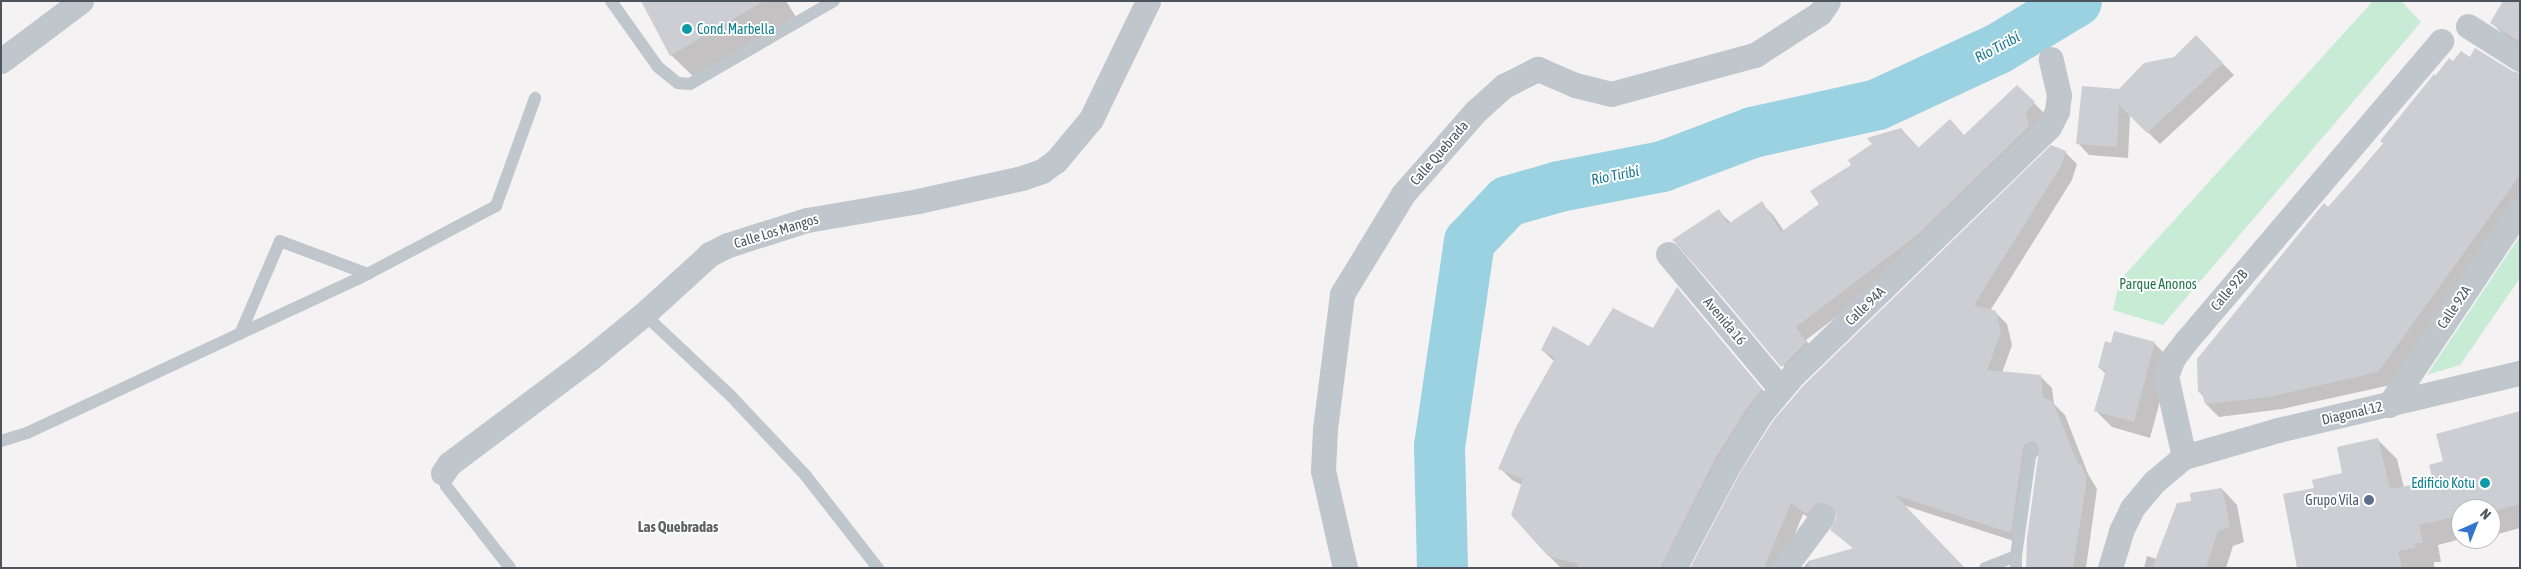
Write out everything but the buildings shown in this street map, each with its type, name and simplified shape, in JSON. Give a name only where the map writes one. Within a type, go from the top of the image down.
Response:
[{"type":"street","points":[[1,61],[81,1]]},
{"type":"street","name":"Calle Los Mangos","points":[[443,473],[449,464],[590,359],[644,314],[694,266],[710,254],[728,245],[807,220],[918,201],[1022,178],[1042,171],[1056,161],[1091,119],[1148,1]]},
{"type":"street","name":"Calle Quebrada","points":[[1345,568],[1323,470],[1324,429],[1342,294],[1403,194],[1476,111],[1504,86],[1538,69],[1575,85],[1611,94],[1755,55],[1820,13],[1828,1]]},
{"type":"street","points":[[2468,26],[2520,58]]},
{"type":"street","name":"Calle 92B","points":[[2184,457],[2166,376],[2173,358],[2186,340],[2441,41]]},
{"type":"street","name":"Calle 94A","points":[[1674,568],[1728,464],[1761,413],[1781,389],[2049,127],[2057,111],[2059,95],[2051,59]]},
{"type":"street","name":"Calle 92A","points":[[2389,405],[2520,208]]},
{"type":"street","name":"Avenida 16","points":[[1668,254],[1781,389]]},
{"type":"street","name":"Diagonal 12","points":[[2184,457],[2278,430],[2520,373]]},
{"type":"street","points":[[2110,568],[2121,531],[2132,508],[2154,481],[2184,457]]},
{"type":"street","points":[[1784,568],[1822,517]]},
{"type":"lane","points":[[611,1],[658,67],[678,83],[690,84],[834,1]]},
{"type":"lane","points":[[1,441],[27,433],[368,274],[496,206],[535,98]]},
{"type":"lane","points":[[240,334],[280,241],[368,274]]},
{"type":"lane","points":[[644,314],[731,396],[806,476],[878,568]]},
{"type":"lane","points":[[1985,568],[2016,562],[2031,450]]},
{"type":"lane","points":[[443,473],[446,486],[510,568]]},
{"type":"green space","name":"Parque Anonos","points":[[2373,1],[2401,1],[2421,22],[2163,325],[2113,310],[2120,280]]},
{"type":"green space","points":[[2520,236],[2520,278],[2460,365],[2427,375]]},
{"type":"waterway","name":"Río Tiribí","points":[[1442,568],[1439,446],[1469,241],[1507,201],[1559,186],[1662,166],[1752,132],[1877,104],[1998,48],[2076,1]]},
{"type":"place","name":"Cond. Marbella","points":[[687,29]]},
{"type":"place","name":"Edificio Kotu","points":[[2485,483]]},
{"type":"place","name":"Grupo Vila","points":[[2369,500]]},
{"type":"district","name":"Las Quebradas","points":[[678,527]]}]
